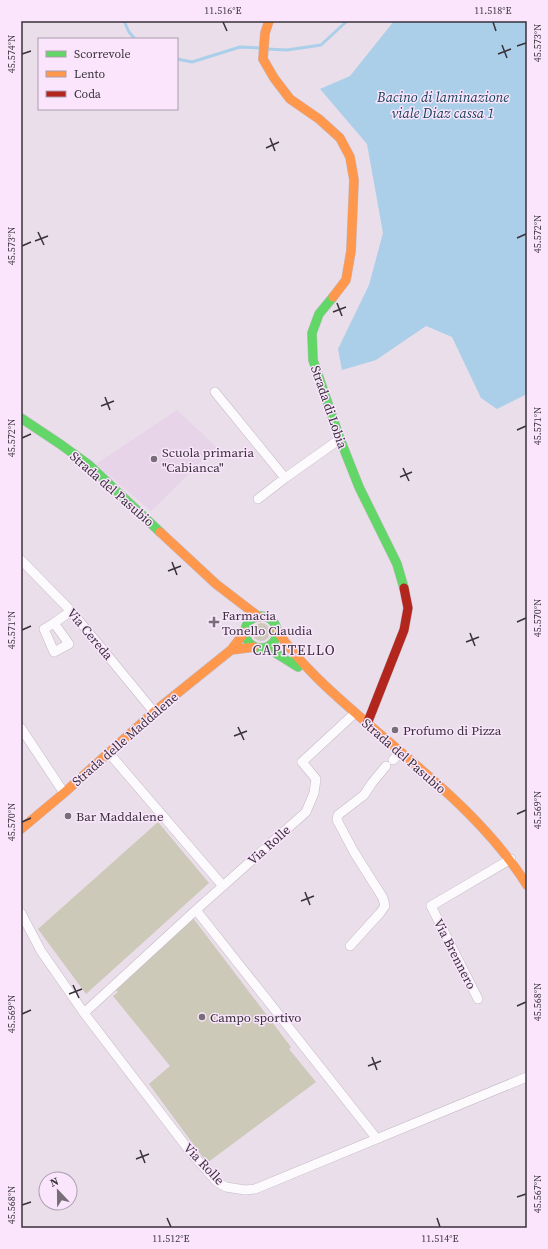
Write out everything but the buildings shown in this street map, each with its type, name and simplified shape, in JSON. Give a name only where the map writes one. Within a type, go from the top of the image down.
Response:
[{"type":"street","name":"Strada di Lobia","points":[[269,21],[265,33],[263,59],[274,78],[290,99],[319,118],[340,138],[350,157],[354,180],[354,203],[346,280],[319,314],[312,333],[313,360],[340,439],[360,487],[397,564],[404,586],[408,608],[404,630],[367,724]]},
{"type":"street","points":[[216,392],[285,478]]},
{"type":"street","name":"Strada del Pasubio","points":[[21,418],[60,444],[96,472],[198,567],[259,617]]},
{"type":"street","points":[[258,499],[340,439]]},
{"type":"street","name":"Via Cereda","points":[[21,560],[71,611],[154,712]]},
{"type":"street","name":"Strada del Pasubio","points":[[198,567],[238,615],[245,630]]},
{"type":"street","points":[[54,623],[71,611]]},
{"type":"street","points":[[254,647],[246,638],[245,630],[249,622],[254,618],[265,617],[271,620],[277,631],[274,642],[263,648]]},
{"type":"street","name":"Strada delle Maddalene","points":[[21,829],[64,793],[154,712],[231,650],[245,630]]},
{"type":"street","name":"Strada del Pasubio","points":[[277,631],[296,657],[331,692],[450,796],[482,827],[511,859],[527,885]]},
{"type":"street","points":[[231,650],[254,647],[263,648],[274,652],[284,657],[331,692]]},
{"type":"street","name":"Via Rolle","points":[[84,1013],[306,812],[314,793],[316,779],[302,762],[355,713]]},
{"type":"street","points":[[21,728],[64,793]]},
{"type":"street","points":[[108,752],[223,886]]},
{"type":"street","points":[[350,946],[385,906],[383,898],[354,852],[337,820],[338,815],[364,795],[372,783],[400,752]]},
{"type":"street","name":"Via Brennero","points":[[478,999],[431,906],[511,859]]},
{"type":"street","points":[[196,910],[377,1139]]},
{"type":"street","name":"Via Rolle","points":[[21,913],[41,951],[84,1013],[192,1154],[217,1182],[226,1187],[245,1190],[255,1188],[527,1077]]},
{"type":"shaded area","name":"Scuola primaria \"Cabianca\"","points":[[177,410],[216,447],[151,511],[96,464]]},
{"type":"shaded area","points":[[257,623],[265,623],[270,628],[268,639],[265,641],[257,641],[252,636],[252,628]]},
{"type":"shaded area","points":[[158,822],[209,883],[86,994],[38,929]]},
{"type":"shaded area","name":"Campo sportivo","points":[[193,918],[291,1047],[289,1049],[316,1082],[207,1163],[149,1084],[170,1066],[113,996],[118,992],[113,987]]},
{"type":"water","name":"Bacino di laminazione viale Diaz cassa 1","points":[[394,21],[527,21],[527,394],[497,409],[481,398],[452,337],[426,326],[376,360],[342,370],[338,349],[369,285],[383,233],[367,144],[320,89],[350,76]]},
{"type":"waterway","points":[[124,21],[129,32],[134,38]]},
{"type":"waterway","points":[[266,49],[287,50],[321,45],[347,21]]},
{"type":"waterway","points":[[178,59],[192,62],[240,47],[261,48]]},
{"type":"traffic: fast","points":[[333,297],[319,314],[312,333],[313,360],[340,439],[359,487],[397,564],[404,588]]},
{"type":"traffic: fast","points":[[21,418],[89,465],[160,532]]},
{"type":"traffic: fast","points":[[261,616],[270,619],[274,623],[277,632],[274,641],[270,645],[261,648],[252,645],[248,641],[245,632],[248,623],[252,619],[261,616]]},
{"type":"traffic: fast","points":[[263,648],[274,652],[298,667]]},
{"type":"traffic: slow","points":[[269,21],[265,33],[263,59],[274,78],[290,99],[319,119],[340,138],[350,157],[354,180],[351,251],[346,280],[333,297]]},
{"type":"traffic: slow","points":[[160,532],[216,584],[259,617]]},
{"type":"traffic: slow","points":[[277,631],[295,655],[326,686],[427,774],[471,815],[510,860],[527,885]]},
{"type":"traffic: slow","points":[[21,829],[64,793],[154,712],[231,650],[245,632]]},
{"type":"traffic: slow","points":[[231,650],[254,647]]},
{"type":"traffic: jam","points":[[367,724],[404,630],[408,608],[404,588]]},
{"type":"place","name":"Scuola primaria \"Cabianca\"","points":[[154,459]]},
{"type":"place","name":"Farmacia Tonello Claudia","points":[[214,622]]},
{"type":"place","name":"Profumo di Pizza","points":[[395,730]]},
{"type":"place","name":"Bar Maddalene","points":[[68,816]]},
{"type":"place","name":"Campo sportivo","points":[[202,1017]]},
{"type":"district","name":"CAPITELLO","points":[[294,650]]}]
